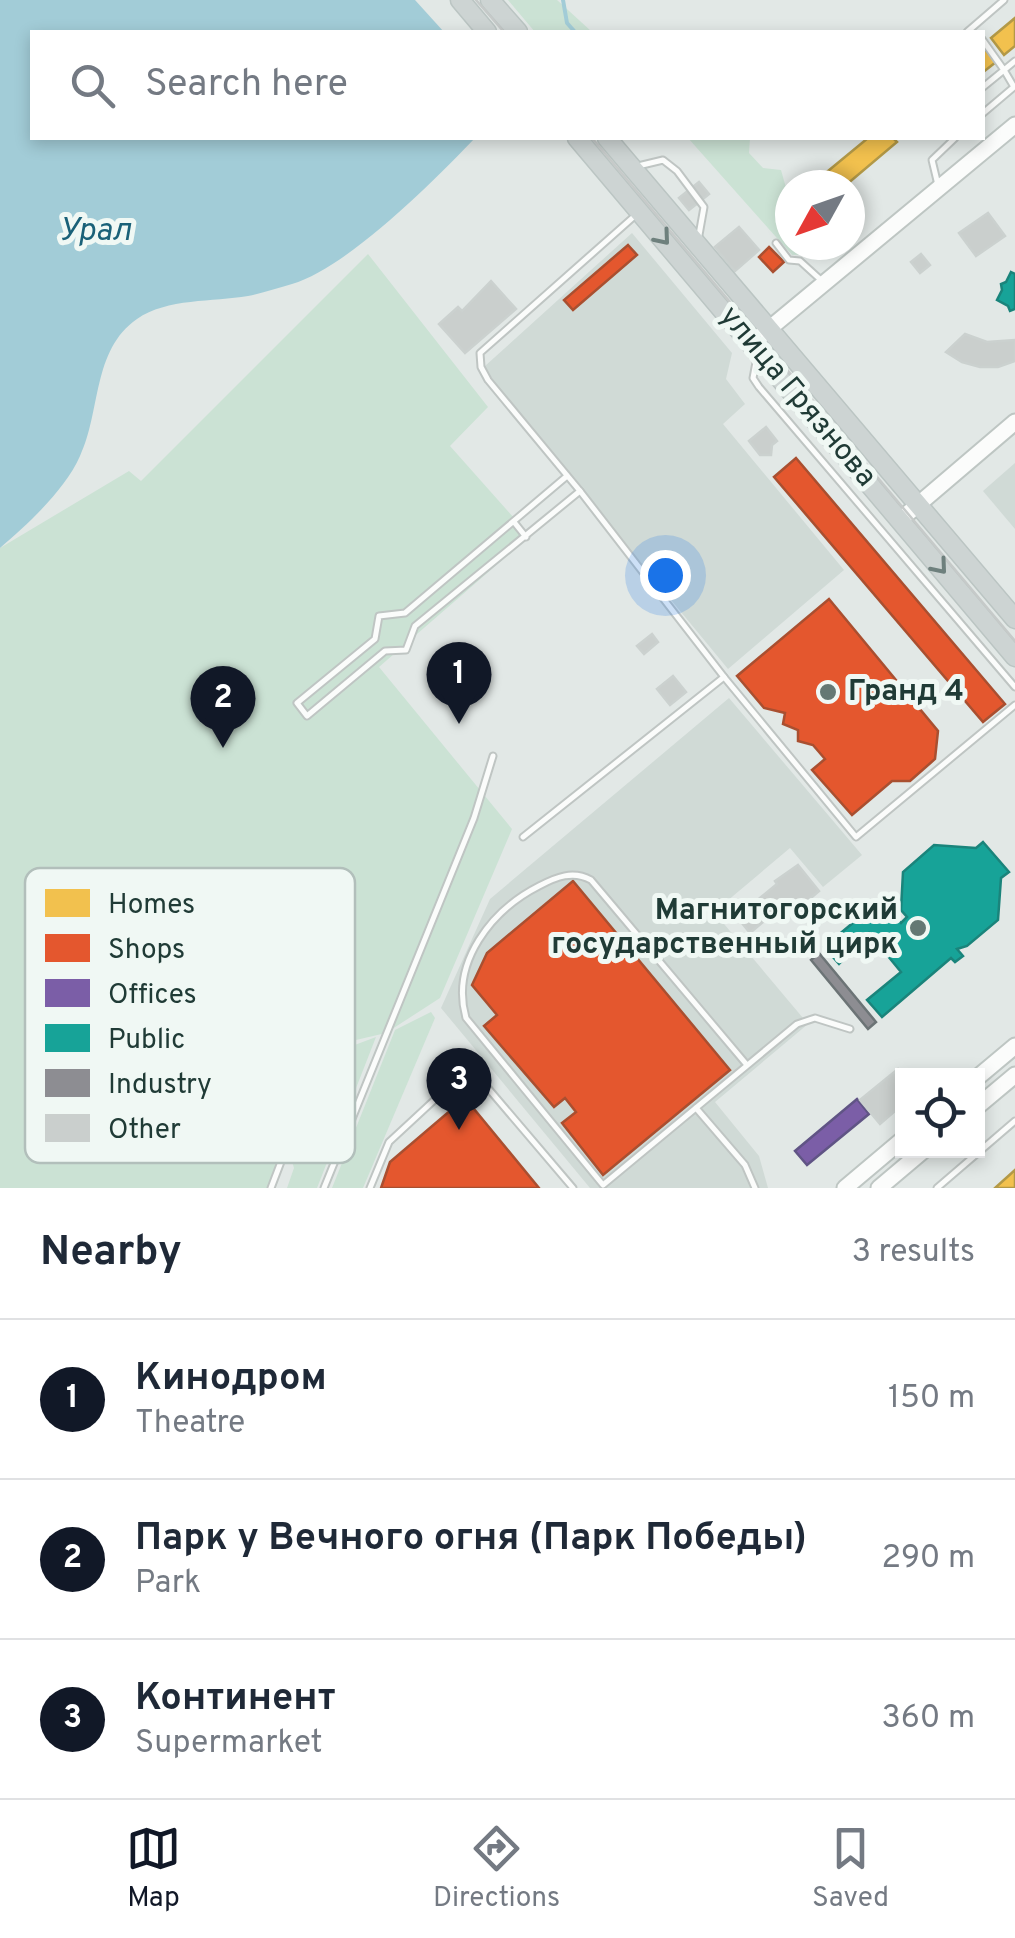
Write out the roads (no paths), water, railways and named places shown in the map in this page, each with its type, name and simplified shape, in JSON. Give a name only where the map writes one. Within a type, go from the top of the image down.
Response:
[{"type":"main road","points":[[460,0],[485,30]]},
{"type":"main road","points":[[490,0],[516,30]]},
{"type":"main road","name":"улица Грязнова","points":[[579,140],[1015,657]]},
{"type":"main road","name":"улица Грязнова","points":[[609,140],[1015,619]]},
{"type":"street","points":[[755,347],[770,328],[1015,125]]},
{"type":"street","points":[[900,520],[1015,422]]},
{"type":"street","points":[[985,1071],[1015,1046]]},
{"type":"street","points":[[985,1100],[1015,1076]]},
{"type":"street","points":[[845,1188],[895,1146]]},
{"type":"street","points":[[880,1188],[915,1158]]},
{"type":"lane","points":[[976,30],[1004,0]]},
{"type":"lane","points":[[985,43],[1014,87],[985,111]]},
{"type":"lane","points":[[985,86],[1015,61]]},
{"type":"lane","points":[[939,188],[932,160],[952,140]]},
{"type":"lane","points":[[634,169],[645,162],[663,160],[686,180],[704,207],[696,242]]},
{"type":"lane","points":[[640,211],[480,353],[481,367],[488,380],[856,837],[1015,706]]},
{"type":"lane","points":[[788,260],[800,262],[824,283]]},
{"type":"lane","points":[[755,347],[753,378],[1015,687]]},
{"type":"lane","points":[[567,476],[405,612],[379,616],[374,639],[297,703],[307,716],[385,651],[406,650],[415,626],[580,491]]},
{"type":"lane","points":[[884,536],[900,520]]},
{"type":"lane","points":[[514,522],[526,537]]},
{"type":"lane","points":[[405,612],[415,626]]},
{"type":"lane","points":[[374,639],[385,651]]},
{"type":"lane","points":[[523,838],[724,677]]},
{"type":"lane","points":[[355,1112],[474,818],[493,756]]},
{"type":"lane","points":[[748,1065],[590,880],[573,874],[556,878],[500,912],[472,951],[463,977],[461,1000],[466,1018],[602,1186],[748,1065],[797,1024],[815,1018],[850,1028]]},
{"type":"lane","points":[[370,1188],[390,1142],[470,1067],[573,1188]]},
{"type":"lane","points":[[696,1108],[745,1166],[755,1188]]},
{"type":"lane","points":[[937,1188],[1015,1121]]},
{"type":"lane","points":[[270,1188],[280,1163]]},
{"type":"lane","points":[[324,1188],[334,1163]]},
{"type":"water","name":"Урал","points":[[0,0],[415,0],[442,30],[30,30],[30,140],[473,140],[389,221],[314,275],[248,296],[162,307],[137,319],[112,347],[87,439],[73,469],[45,506],[0,548]]},
{"type":"waterway","points":[[563,0],[567,23],[573,30]]},
{"type":"tram line","points":[[476,0],[502,30]]},
{"type":"tram line","points":[[594,140],[1015,641]]},
{"type":"place","name":"Гранд 4","points":[[828,692]]},
{"type":"place","name":"Кинодром","points":[[459,724]]},
{"type":"place","name":"Парк у Вечного огня (Парк Победы)","points":[[223,748]]},
{"type":"place","name":"Магнитогорский государственный цирк","points":[[918,928]]},
{"type":"place","name":"Континент","points":[[459,1130]]}]
